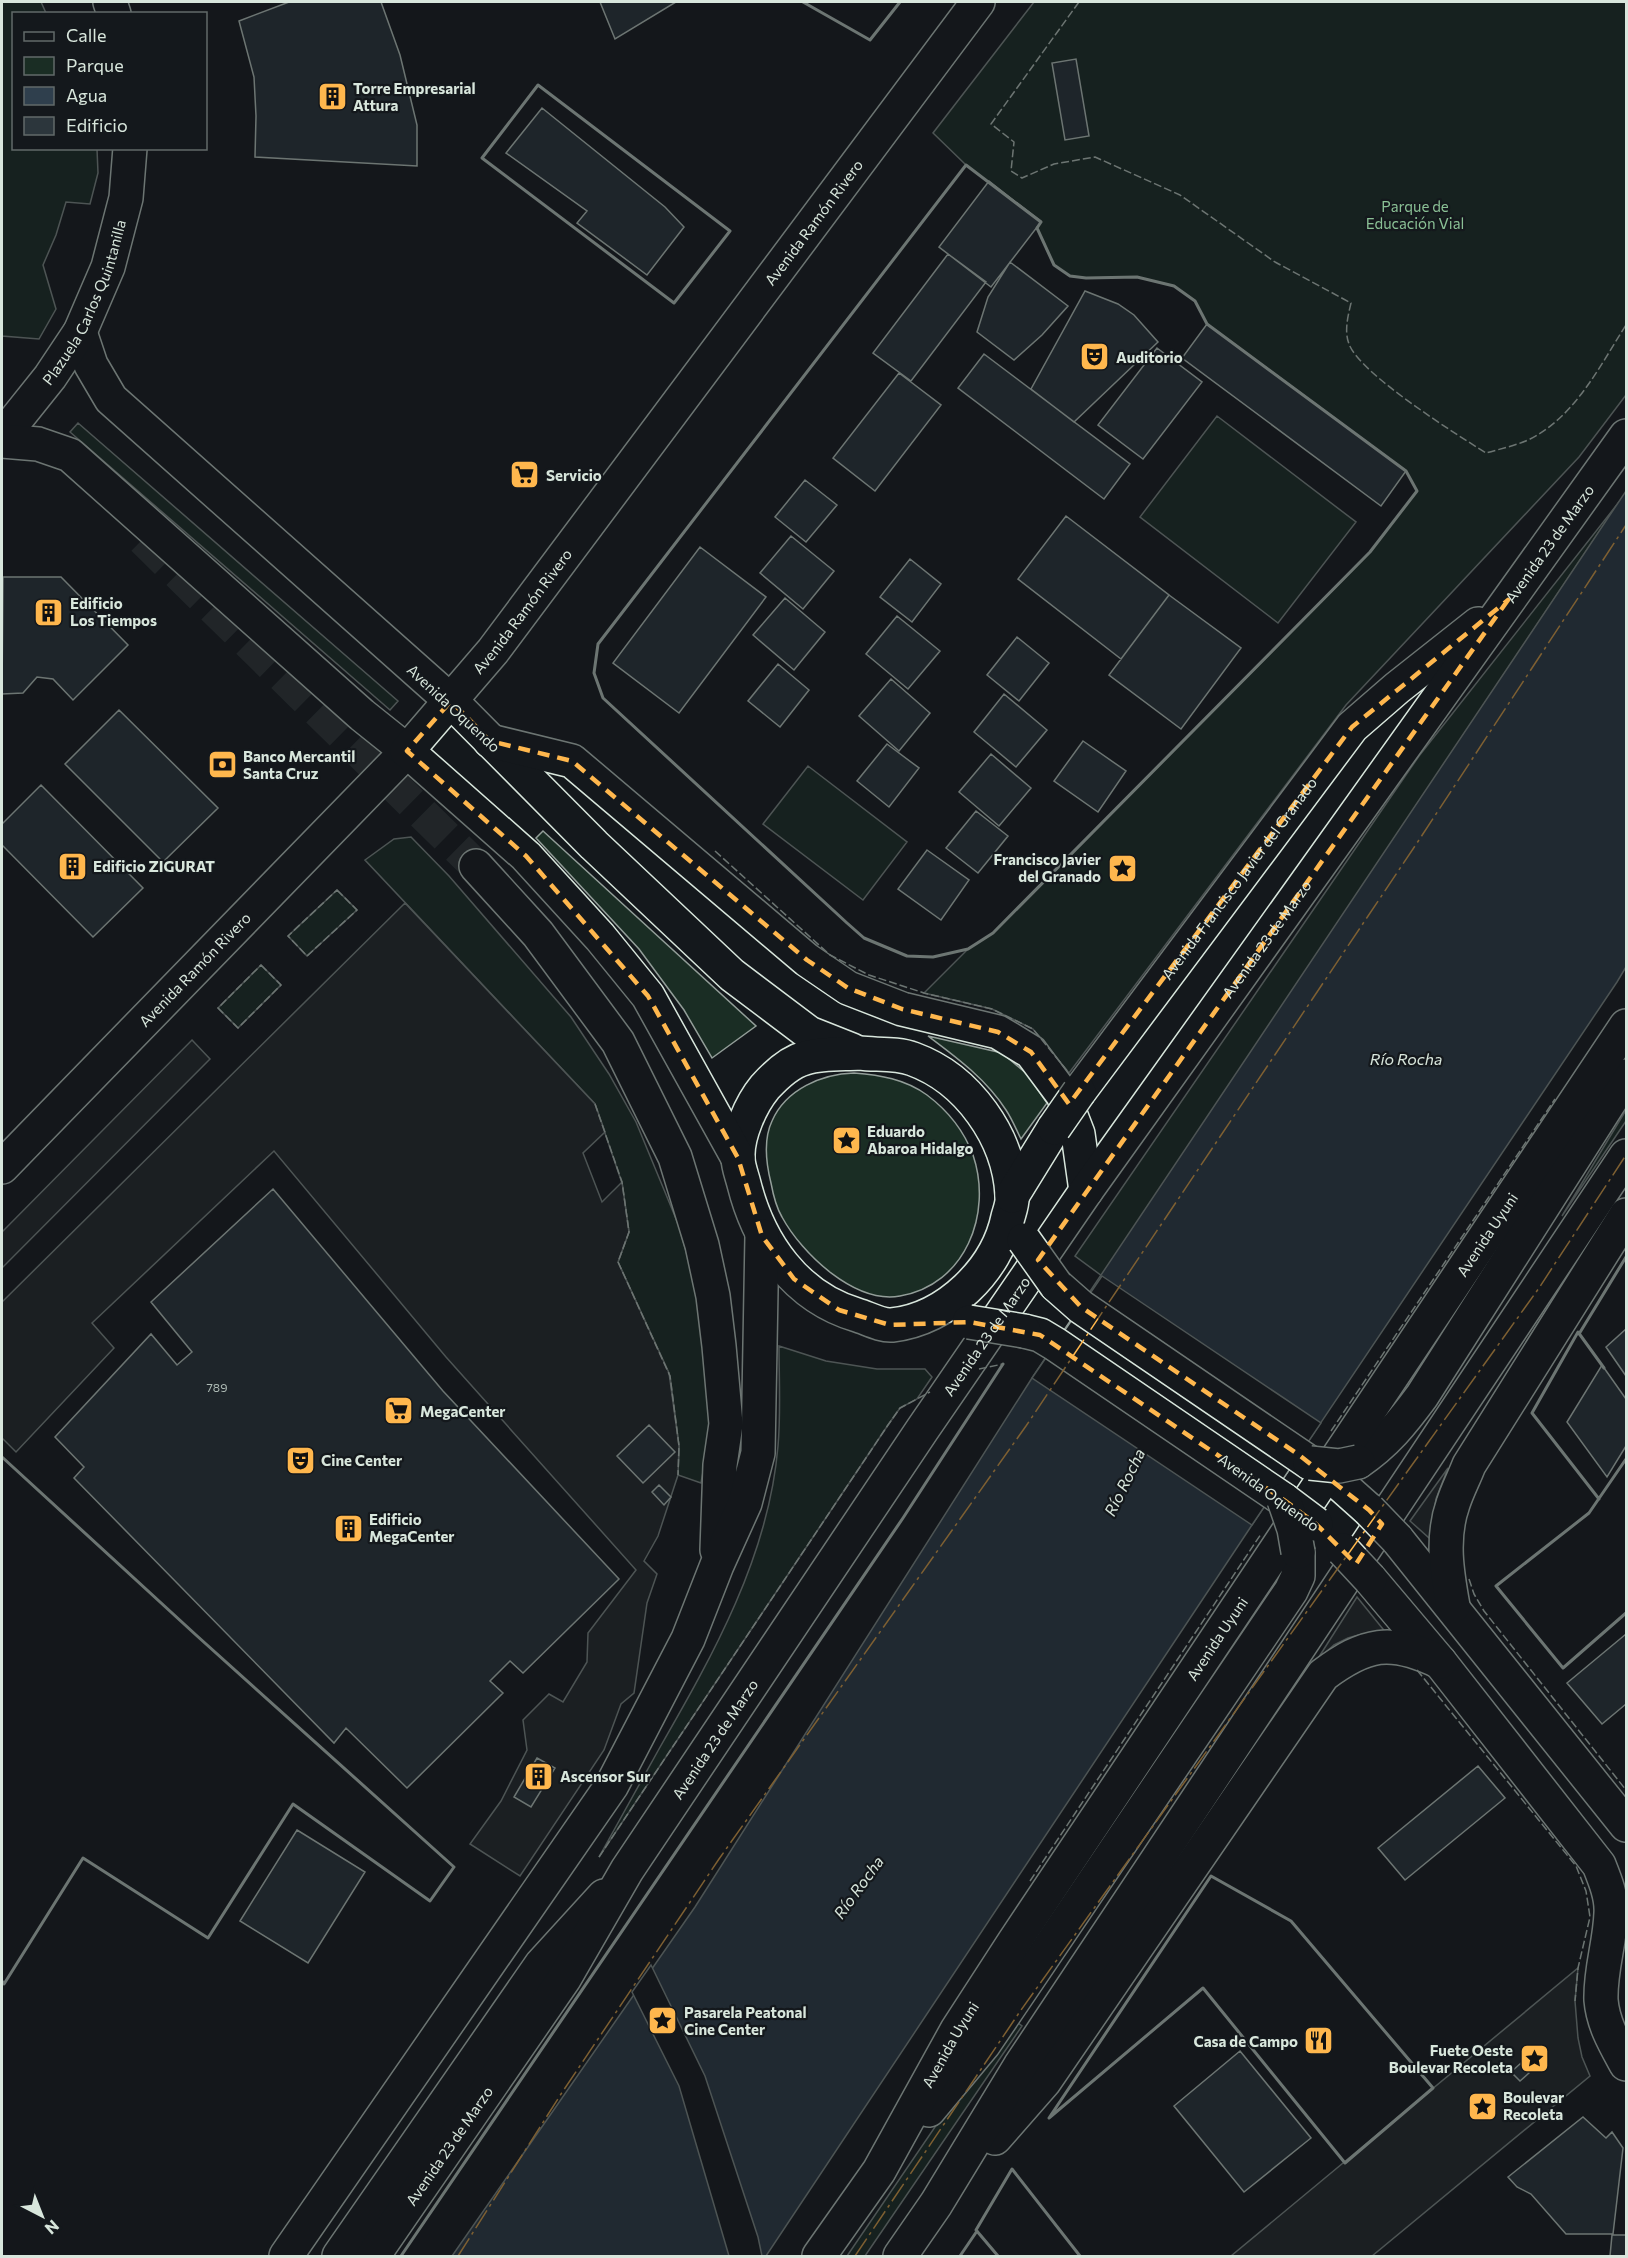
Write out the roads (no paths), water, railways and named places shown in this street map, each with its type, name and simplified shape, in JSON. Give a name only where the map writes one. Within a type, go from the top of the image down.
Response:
[{"type":"main road","name":"Avenida Ramón Rivero","points":[[2,1167],[407,751],[493,651],[978,2]]},
{"type":"main road","name":"Plazuela Carlos Quintanilla","points":[[2,439],[51,377],[80,332],[108,267],[126,198],[130,150]]},
{"type":"main road","name":"Avenida Oquendo","points":[[80,332],[91,365],[111,399],[451,701],[594,844],[732,975],[809,1033],[859,1053]]},
{"type":"main road","name":"Avenida 23 de Marzo","points":[[374,2256],[564,1979],[627,1870],[1086,1191],[1626,436]]},
{"type":"main road","points":[[2,439],[38,444],[70,455],[362,715],[407,751],[526,856],[614,954],[648,996],[738,1158],[748,1199],[762,1236],[794,1279],[838,1310],[890,1325],[927,1315],[960,1295],[987,1267],[1005,1234],[1012,1196]]},
{"type":"main road","name":"Avenida Francisco Javier del Granado","points":[[1012,1196],[1079,1092],[1352,727],[1396,688],[1508,600]]},
{"type":"main road","points":[[490,741],[572,761],[807,960],[848,988],[902,1009],[998,1032],[1031,1052],[1063,1095],[1078,1134],[1086,1191]]},
{"type":"main road","points":[[476,866],[538,934],[618,1042],[675,1157],[702,1245],[713,1296],[719,1346],[726,1424],[720,1465],[717,1565]]},
{"type":"main road","name":"Avenida Uyuni","points":[[819,2256],[879,2171],[963,2020],[1626,1026]]},
{"type":"main road","points":[[738,1158],[743,1129],[754,1100],[776,1075],[803,1058],[859,1053],[912,1059],[952,1081],[983,1113],[1004,1152],[1012,1196],[1024,1240],[1056,1285],[1081,1307],[1341,1485],[1369,1510],[1397,1539],[1453,1606],[1626,1825]]},
{"type":"main road","points":[[1304,1459],[1339,1466],[1358,1462],[1378,1448],[1398,1428],[1422,1396],[1626,1076]]},
{"type":"main road","points":[[900,2256],[936,2205],[1020,2066],[1626,1156]]},
{"type":"main road","points":[[1453,1606],[1446,1571],[1445,1545],[1452,1506],[1469,1465],[1626,1215]]},
{"type":"main road","points":[[286,2256],[612,1785],[688,1640],[717,1565],[745,1503],[758,1453],[762,1236]]},
{"type":"main road","name":"Avenida Oquendo","points":[[890,1325],[969,1323],[1040,1335],[1279,1497],[1316,1524],[1343,1550],[1440,1662],[1599,1865],[1608,1888],[1611,1912],[1602,1969],[1601,2002],[1609,2034],[1626,2064]]},
{"type":"main road","points":[[879,2171],[984,2044],[1291,1591],[1298,1576],[1299,1564],[1294,1529],[1279,1497]]},
{"type":"main road","points":[[936,2205],[1044,2082],[1323,1675],[1348,1656],[1365,1649],[1388,1646],[1417,1651],[1440,1662]]},
{"type":"main road","points":[[339,2256],[541,1965],[627,1870]]},
{"type":"water","name":"Río Rocha","points":[[1626,491],[1626,967],[1617,982],[1252,1525],[766,2256],[452,2256],[695,1907],[1032,1378]]},
{"type":"tunnel","points":[[143,539],[476,866]]},
{"type":"place","name":"Torre Empresarial Attura","points":[[332,97]]},
{"type":"place","name":"Auditorio","points":[[1095,357]]},
{"type":"place","name":"Servicio","points":[[525,475]]},
{"type":"place","name":"Edificio Los Tiempos","points":[[49,612]]},
{"type":"place","name":"Banco Mercantil Santa Cruz","points":[[222,765]]},
{"type":"place","name":"Edificio ZIGURAT","points":[[72,866]]},
{"type":"place","name":"Francisco Javier del Granado","points":[[1122,868]]},
{"type":"place","name":"Eduardo Abaroa Hidalgo","points":[[846,1140]]},
{"type":"place","name":"MegaCenter","points":[[399,1411]]},
{"type":"place","name":"Cine Center","points":[[300,1460]]},
{"type":"place","name":"Edificio MegaCenter","points":[[348,1528]]},
{"type":"place","name":"Ascensor Sur","points":[[539,1776]]},
{"type":"place","name":"Pasarela Peatonal Cine Center","points":[[663,2021]]},
{"type":"place","name":"Casa de Campo","points":[[1319,2041]]},
{"type":"place","name":"Fuete Oeste Boulevar Recoleta","points":[[1534,2059]]},
{"type":"place","name":"Boulevar Recoleta","points":[[1482,2106]]},
{"type":"park label","name":"Parque de Educación Vial","points":[[1415,214]]}]
